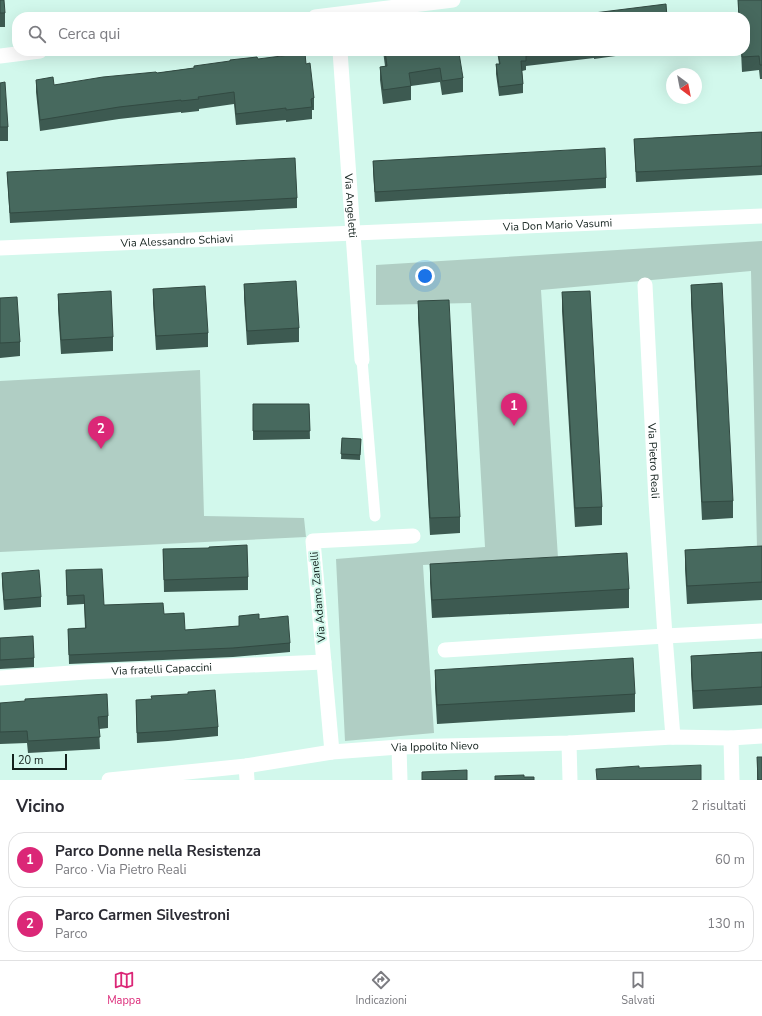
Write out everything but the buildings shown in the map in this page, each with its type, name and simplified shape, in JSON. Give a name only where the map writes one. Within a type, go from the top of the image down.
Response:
[{"type":"street","points":[[367,12],[454,0]]},
{"type":"street","points":[[0,56],[12,54]]},
{"type":"street","name":"Via Angeletti","points":[[340,56],[362,360]]},
{"type":"street","name":"Via Don Mario Vasumi","points":[[353,234],[762,216]]},
{"type":"street","name":"Via Alessandro Schiavi","points":[[0,248],[353,234]]},
{"type":"street","name":"Via Pietro Reali","points":[[645,285],[656,501],[673,737]]},
{"type":"street","points":[[362,360],[375,516]]},
{"type":"street","name":"Via Adamo Zanelli","points":[[332,752],[313,541],[413,536]]},
{"type":"street","points":[[445,650],[762,631]]},
{"type":"street","name":"Via fratelli Capaccini","points":[[0,678],[86,672],[324,662]]},
{"type":"street","name":"Via Ippolito Nievo","points":[[109,780],[247,773],[332,752],[399,747],[569,743],[673,737],[731,738],[762,736]]},
{"type":"street","points":[[731,738],[732,780]]},
{"type":"street","points":[[569,743],[570,780]]},
{"type":"street","points":[[399,747],[400,780]]},
{"type":"shaded area","points":[[762,241],[762,547],[757,548],[751,271],[541,290],[558,558],[423,565],[434,733],[345,741],[336,559],[485,547],[471,303],[376,305],[376,265]]},
{"type":"shaded area","points":[[200,370],[204,516],[304,518],[306,537],[0,552],[0,381]]},
{"type":"place","name":"Parco Donne nella Resistenza","points":[[514,426]]},
{"type":"place","name":"Parco Carmen Silvestroni","points":[[101,449]]}]
